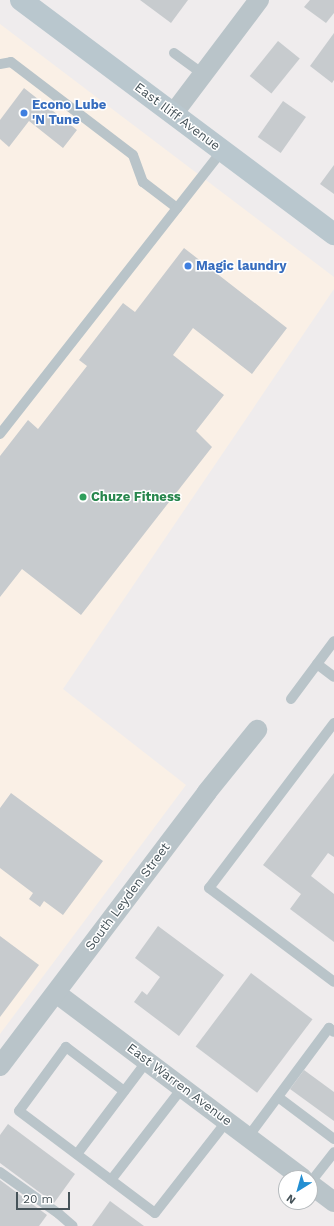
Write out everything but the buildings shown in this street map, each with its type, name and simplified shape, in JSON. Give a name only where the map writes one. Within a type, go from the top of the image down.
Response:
[{"type":"street","name":"East Iliff Avenue","points":[[21,0],[334,234]]},
{"type":"street","points":[[173,114],[259,0]]},
{"type":"street","name":"South Leyden Street","points":[[0,1066],[207,792],[257,730]]},
{"type":"street","name":"East Warren Avenue","points":[[56,993],[291,1170]]},
{"type":"street","points":[[318,1190],[334,1202]]},
{"type":"lane","points":[[174,53],[203,74]]},
{"type":"lane","points":[[0,64],[11,62],[133,155],[143,182],[177,208]]},
{"type":"lane","points":[[0,434],[222,151]]},
{"type":"lane","points":[[291,700],[334,641]]},
{"type":"lane","points":[[317,664],[334,677]]},
{"type":"lane","points":[[334,723],[209,888],[334,982]]},
{"type":"lane","points":[[248,1137],[329,1028],[334,1032]]},
{"type":"lane","points":[[124,1091],[66,1047],[19,1111],[155,1214],[226,1121]]},
{"type":"lane","points":[[77,1154],[147,1061]]},
{"type":"lane","points":[[111,1180],[182,1088]]},
{"type":"lane","points":[[278,1097],[334,1139]]},
{"type":"lane","points":[[318,1173],[334,1152]]},
{"type":"lane","points":[[0,1172],[59,1214],[73,1226]]},
{"type":"shaded area","points":[[0,24],[334,277],[334,289],[63,689],[186,785],[0,1034]]},
{"type":"place","name":"Econo Lube 'N Tune","points":[[24,113]]},
{"type":"place","name":"Magic laundry","points":[[188,266]]},
{"type":"place","name":"Chuze Fitness","points":[[83,497]]}]
